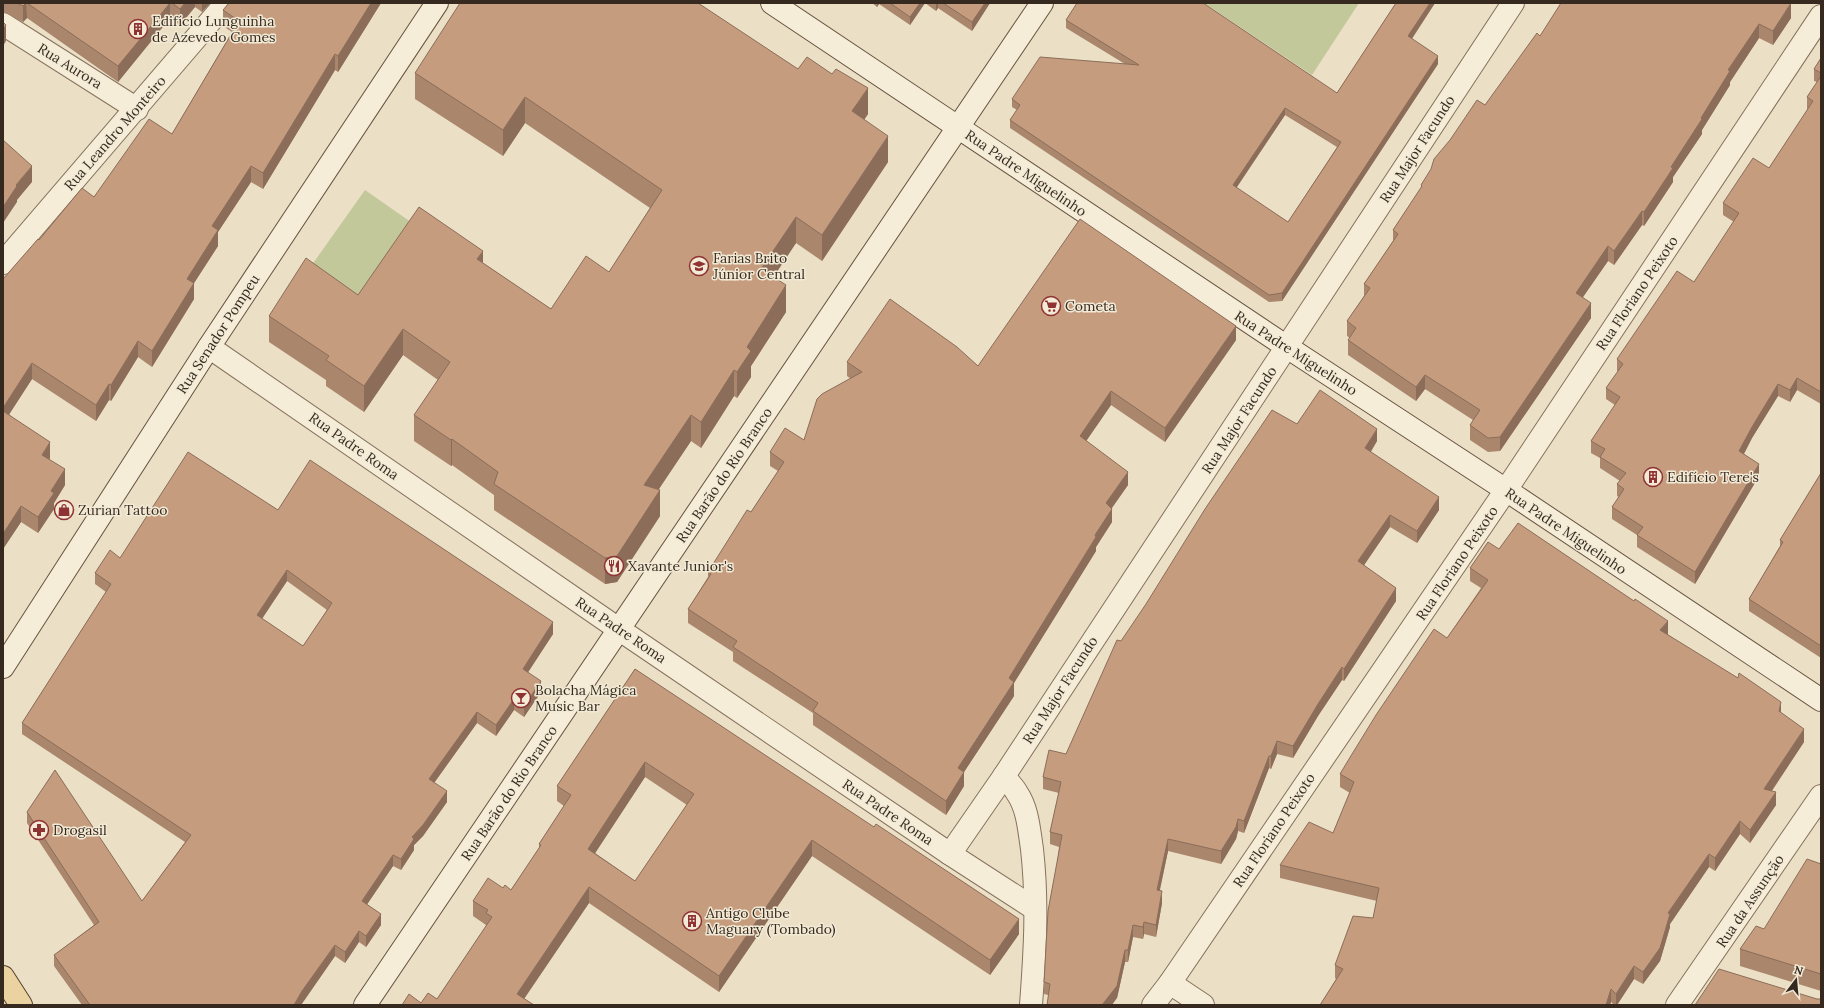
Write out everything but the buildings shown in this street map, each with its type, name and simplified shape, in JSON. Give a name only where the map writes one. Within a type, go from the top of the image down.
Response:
[{"type":"main road","points":[[3,977],[21,1005]]},
{"type":"street","name":"Rua Leandro Monteiro","points":[[3,263],[137,109],[226,3]]},
{"type":"street","name":"Rua Senador Pompeu","points":[[3,667],[209,347],[437,3]]},
{"type":"street","name":"Rua Padre Miguelinho","points":[[772,3],[1286,348],[1506,490],[1821,700]]},
{"type":"street","name":"Rua Barão do Rio Branco","points":[[365,1005],[620,630],[1042,3]]},
{"type":"street","name":"Rua Major Facundo","points":[[950,854],[1004,776],[1513,3]]},
{"type":"street","name":"Rua Floriano Peixoto","points":[[1153,1005],[1170,983],[1506,490],[1821,16]]},
{"type":"street","name":"Rua Aurora","points":[[3,24],[137,109]]},
{"type":"street","name":"Rua Padre Roma","points":[[209,347],[620,630],[950,854],[1035,909]]},
{"type":"street","points":[[1004,776],[1018,793],[1027,817],[1035,876],[1036,942],[1030,1005]]},
{"type":"street","name":"Rua da Assunção","points":[[1677,1005],[1704,968],[1821,796]]},
{"type":"street","points":[[1704,968],[1726,974]]},
{"type":"street","points":[[1170,983],[1203,1005]]},
{"type":"green space","points":[[1204,3],[1359,3],[1312,75]]},
{"type":"green space","points":[[365,190],[418,227],[357,313],[304,276]]},
{"type":"place","name":"Edifício Lunguinha de Azevedo Gomes","points":[[138,29]]},
{"type":"place","name":"Farias Brito Júnior Central","points":[[699,266]]},
{"type":"place","name":"Cometa","points":[[1051,306]]},
{"type":"place","name":"Edifício Tere's","points":[[1653,477]]},
{"type":"place","name":"Zurian Tattoo","points":[[64,510]]},
{"type":"place","name":"Xavante Junior's","points":[[614,566]]},
{"type":"place","name":"Bolacha Mágica Music Bar","points":[[521,698]]},
{"type":"place","name":"Drogasil","points":[[39,830]]},
{"type":"place","name":"Antigo Clube Maguary (Tombado)","points":[[692,921]]}]
